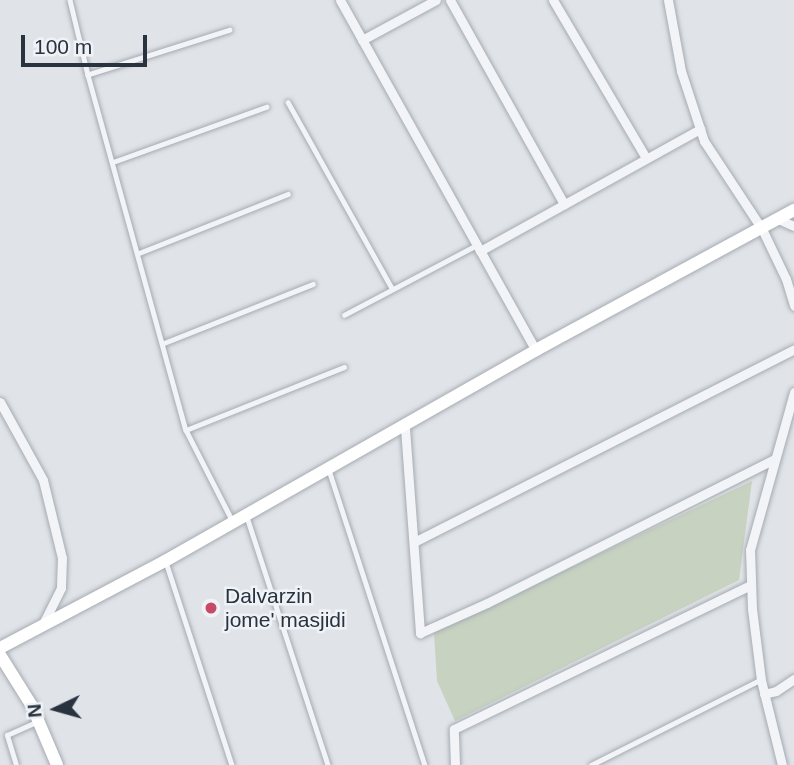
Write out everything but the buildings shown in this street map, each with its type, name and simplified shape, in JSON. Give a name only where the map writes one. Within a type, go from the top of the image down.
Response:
[{"type":"street","points":[[340,0],[536,350]]},
{"type":"street","points":[[362,40],[436,0]]},
{"type":"street","points":[[450,0],[564,204]]},
{"type":"street","points":[[554,0],[646,158]]},
{"type":"street","points":[[668,0],[681,71],[704,141],[762,229],[786,279],[794,306]]},
{"type":"street","points":[[478,248],[700,129]]},
{"type":"street","points":[[0,648],[247,516],[405,428],[536,350],[794,210]]},
{"type":"street","points":[[778,219],[794,226]]},
{"type":"street","points":[[416,541],[794,349]]},
{"type":"street","points":[[782,765],[761,680],[750,550],[794,391]]},
{"type":"street","points":[[0,402],[43,480],[62,558],[61,588],[42,626]]},
{"type":"street","points":[[405,428],[416,541],[421,633],[774,459]]},
{"type":"street","points":[[454,765],[454,729],[751,585]]},
{"type":"street","points":[[0,655],[38,721],[57,765]]},
{"type":"street","points":[[764,694],[776,691],[794,680]]},
{"type":"lane","points":[[70,0],[88,75],[186,430],[233,523]]},
{"type":"lane","points":[[88,75],[230,30]]},
{"type":"lane","points":[[288,102],[392,288]]},
{"type":"lane","points":[[113,162],[266,107]]},
{"type":"lane","points":[[139,253],[288,194]]},
{"type":"lane","points":[[344,315],[392,288],[478,248]]},
{"type":"lane","points":[[164,343],[313,284]]},
{"type":"lane","points":[[186,430],[344,367]]},
{"type":"lane","points":[[329,470],[425,765]]},
{"type":"lane","points":[[247,516],[328,765]]},
{"type":"lane","points":[[165,561],[232,765]]},
{"type":"lane","points":[[592,765],[761,680]]},
{"type":"lane","points":[[16,765],[6,735],[38,721]]},
{"type":"green space","points":[[752,481],[739,580],[455,721],[437,681],[434,633]]},
{"type":"place","name":"Dalvarzin jome' masjidi","points":[[211,608]]}]
